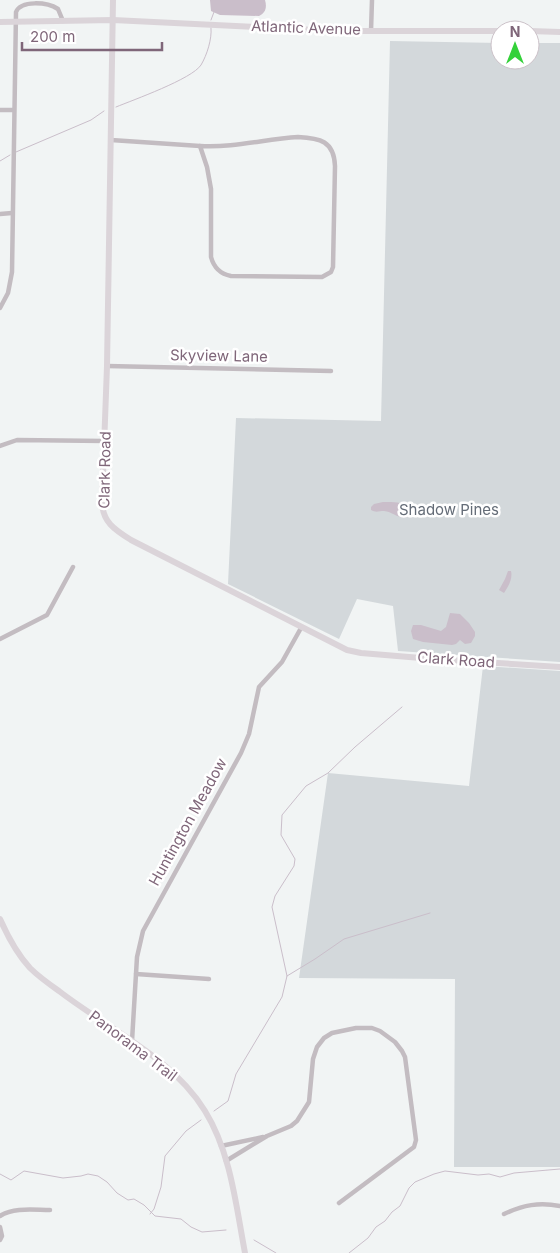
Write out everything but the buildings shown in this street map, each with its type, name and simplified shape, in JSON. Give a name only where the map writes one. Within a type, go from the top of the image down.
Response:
[{"type":"street","name":"Clark Road","points":[[113,0],[107,366],[102,508],[110,526],[131,540],[301,628],[340,647],[355,652],[560,667]]},
{"type":"street","points":[[372,0],[372,31]]},
{"type":"street","points":[[0,308],[10,285],[12,254],[15,14],[18,6],[25,3],[46,3],[58,9],[63,21]]},
{"type":"street","name":"Atlantic Avenue","points":[[0,22],[113,20],[372,31],[490,31]]},
{"type":"street","points":[[540,31],[560,32]]},
{"type":"street","points":[[0,110],[13,110]]},
{"type":"street","points":[[111,140],[200,146],[233,146],[298,137],[315,138],[327,143],[334,154],[335,166],[333,267],[329,274],[322,277],[231,276],[221,273],[212,261],[212,197],[210,178],[200,146]]},
{"type":"street","points":[[0,214],[12,214]]},
{"type":"street","name":"Skyview Lane","points":[[107,366],[332,371]]},
{"type":"street","points":[[0,446],[16,440],[105,442]]},
{"type":"street","points":[[0,638],[47,615],[73,567]]},
{"type":"street","name":"Huntington Meadow","points":[[132,1041],[139,943],[143,931],[245,745],[259,687],[282,662],[301,628]]},
{"type":"street","name":"Panorama Trail","points":[[0,920],[14,947],[37,975],[132,1041],[172,1072],[196,1097],[210,1120],[226,1161],[245,1253]]},
{"type":"street","points":[[136,974],[209,979]]},
{"type":"street","points":[[226,1161],[267,1136],[291,1126],[302,1115],[311,1095],[315,1051],[328,1035],[340,1030],[368,1028],[380,1031],[395,1042],[405,1057],[416,1140],[414,1147],[339,1203]]},
{"type":"street","points":[[221,1146],[267,1136]]},
{"type":"street","points":[[504,1214],[521,1206],[532,1204],[560,1206]]},
{"type":"street","points":[[0,1216],[5,1213],[25,1210],[50,1210]]},
{"type":"street","points":[[0,1227],[2,1236],[0,1240]]},
{"type":"green space","name":"Shadow Pines","points":[[390,41],[490,43],[490,70],[540,70],[540,43],[560,43],[560,662],[398,651],[393,606],[357,599],[339,639],[228,584],[236,418],[381,421]]},
{"type":"green space","points":[[483,666],[560,671],[560,1167],[454,1167],[455,979],[299,978],[328,773],[469,786]]},
{"type":"shaded area","points":[[210,0],[265,0],[266,7],[265,11],[259,16],[220,15],[211,11]]},
{"type":"shaded area","points":[[383,502],[406,505],[411,511],[409,516],[400,517],[384,511],[376,512],[371,510],[374,504]]},
{"type":"shaded area","points":[[508,571],[511,571],[511,577],[504,593],[499,590]]},
{"type":"shaded area","points":[[450,613],[460,614],[469,623],[475,632],[471,643],[465,644],[460,640],[452,645],[413,639],[411,631],[413,625],[421,625],[441,631],[446,627]]},
{"type":"waterway","points":[[211,20],[214,12]]},
{"type":"waterway","points":[[116,107],[162,89],[195,71],[201,65],[207,52],[211,28]]},
{"type":"waterway","points":[[16,152],[91,120],[104,111]]},
{"type":"waterway","points":[[0,161],[10,155]]},
{"type":"waterway","points":[[214,1111],[228,1101],[236,1074],[282,997],[287,976],[272,907],[275,896],[294,866],[295,859],[281,835],[282,815],[306,786],[328,773],[402,707]]},
{"type":"waterway","points":[[287,976],[344,939],[430,913]]},
{"type":"waterway","points":[[150,1214],[154,1209],[161,1187],[165,1156],[186,1131],[201,1120]]},
{"type":"waterway","points":[[349,1253],[368,1238],[376,1227],[400,1206],[409,1188],[415,1182],[434,1174],[445,1171],[478,1175],[489,1174],[500,1177],[514,1173],[560,1169]]},
{"type":"waterway","points":[[0,1174],[11,1180],[24,1171],[63,1178],[88,1174],[98,1176],[107,1182],[117,1193],[128,1200],[134,1199],[144,1205],[155,1216],[181,1219],[191,1227],[202,1232],[226,1230]]},
{"type":"waterway","points":[[254,1240],[276,1253]]}]
